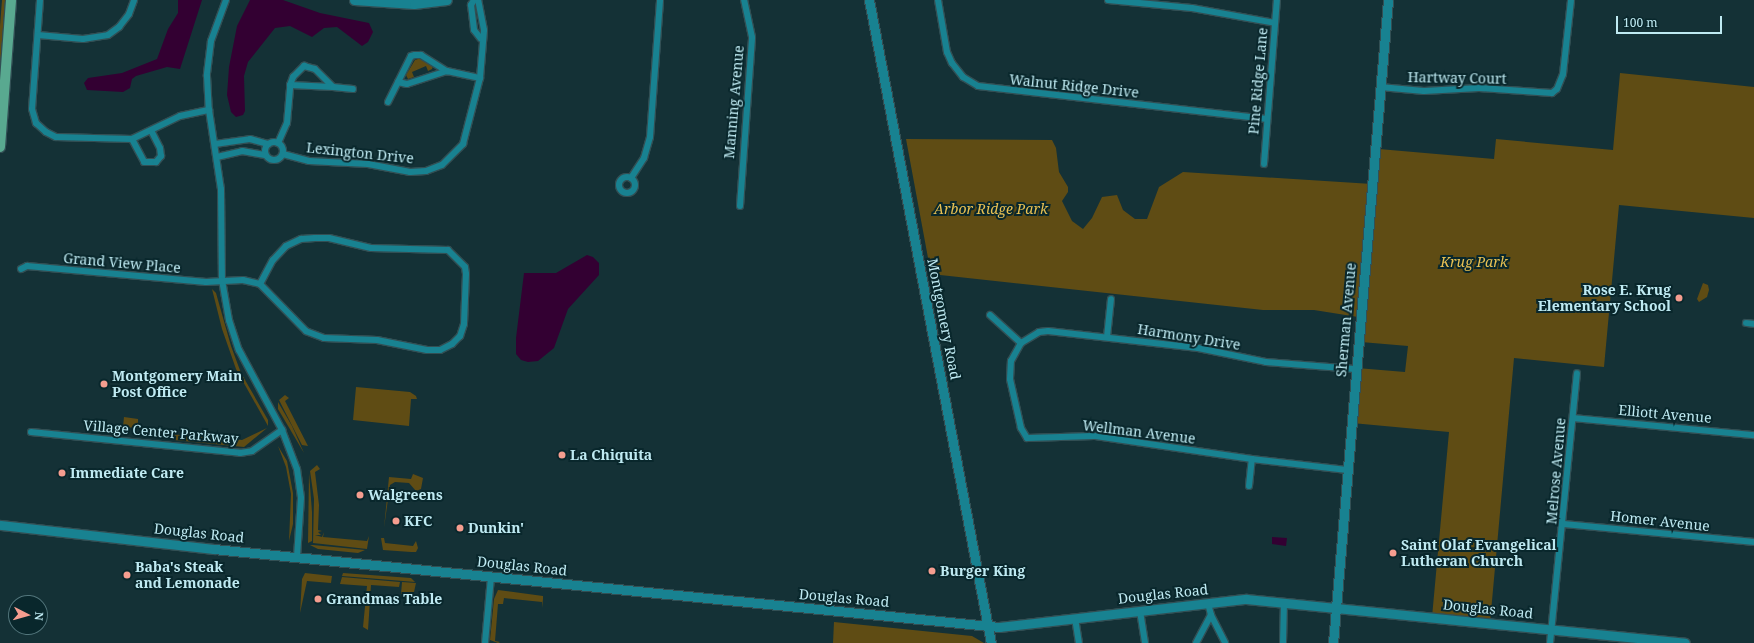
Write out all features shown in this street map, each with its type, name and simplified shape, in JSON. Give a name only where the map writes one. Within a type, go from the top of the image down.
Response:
[{"type":"main road","points":[[0,147],[11,0]]},
{"type":"street","points":[[40,0],[32,109],[36,122],[46,132],[56,137],[132,139],[152,132],[180,116],[209,110]]},
{"type":"street","points":[[38,35],[83,39],[108,35],[120,27],[129,14],[134,0]]},
{"type":"street","points":[[226,0],[211,41],[207,76],[209,110],[221,189],[222,280],[229,320],[239,350],[282,430],[296,469],[301,498],[297,557]]},
{"type":"street","points":[[354,0],[414,4],[447,0]]},
{"type":"street","name":"Lexington Drive","points":[[474,0],[471,5],[474,30],[481,39]]},
{"type":"street","name":"Lexington Drive","points":[[217,157],[242,151],[265,155],[275,160],[283,154],[309,161],[368,164],[410,172],[426,171],[442,165],[463,144],[480,78],[481,39],[484,30],[478,0]]},
{"type":"street","points":[[631,178],[644,158],[650,137],[660,0]]},
{"type":"street","name":"Manning Avenue","points":[[740,206],[752,37],[744,0]]},
{"type":"street","name":"Montgomery Road","points":[[869,0],[991,643]]},
{"type":"street","name":"Walnut Ridge Drive","points":[[938,0],[947,52],[952,63],[963,77],[978,86],[1267,119]]},
{"type":"street","points":[[1108,0],[1192,8],[1275,23]]},
{"type":"street","name":"Pine Ridge Lane","points":[[1264,164],[1277,0]]},
{"type":"street","name":"Sherman Avenue","points":[[1334,643],[1355,369],[1388,0]]},
{"type":"street","name":"Hartway Court","points":[[1380,87],[1428,91],[1492,88],[1552,93],[1557,89],[1563,74],[1571,0]]},
{"type":"street","points":[[388,102],[411,56],[415,54],[421,55],[447,71],[480,78]]},
{"type":"street","points":[[278,143],[287,123],[290,85],[293,77],[304,66],[309,66],[333,87]]},
{"type":"street","points":[[398,82],[407,84],[447,71]]},
{"type":"street","points":[[290,85],[353,89]]},
{"type":"street","points":[[132,139],[144,162],[156,162],[161,156],[160,148],[152,132]]},
{"type":"street","points":[[215,144],[250,139],[268,144],[278,143]]},
{"type":"street","points":[[278,143],[283,148],[283,154]]},
{"type":"street","points":[[265,155],[268,144]]},
{"type":"street","points":[[329,238],[371,248],[448,250],[465,267],[467,282],[464,324],[460,336],[454,342],[440,350],[427,350],[377,340],[324,338],[302,328],[260,284],[273,260],[286,246],[301,239],[329,238]]},
{"type":"street","name":"Grand View Place","points":[[21,269],[27,266],[206,282],[222,280],[260,284]]},
{"type":"street","points":[[1107,338],[1111,299]]},
{"type":"street","points":[[990,315],[1022,343]]},
{"type":"street","points":[[1746,323],[1754,324]]},
{"type":"street","name":"Harmony Drive","points":[[1022,343],[1039,332],[1048,331],[1198,348],[1266,362],[1355,369]]},
{"type":"street","name":"Wellman Avenue","points":[[1022,343],[1011,361],[1010,378],[1021,428],[1027,438],[1094,436],[1252,459],[1347,470]]},
{"type":"street","name":"Melrose Avenue","points":[[1550,643],[1564,524],[1577,373]]},
{"type":"street","name":"Elliott Avenue","points":[[1573,418],[1754,435]]},
{"type":"street","name":"Village Center Parkway","points":[[31,432],[240,453],[252,451],[282,430]]},
{"type":"street","points":[[1249,486],[1252,459]]},
{"type":"street","name":"Homer Avenue","points":[[1564,524],[1754,542]]},
{"type":"street","name":"Douglas Road","points":[[0,525],[491,577],[988,626],[1246,599],[1685,643]]},
{"type":"street","points":[[485,643],[491,577]]},
{"type":"street","points":[[1283,643],[1284,602]]},
{"type":"street","points":[[1208,603],[1211,615],[1224,643]]},
{"type":"street","points":[[1140,611],[1145,643]]},
{"type":"street","points":[[1196,643],[1211,615]]},
{"type":"street","points":[[1075,618],[1080,643]]},
{"type":"green space","points":[[2,0],[6,0],[0,84],[0,26]]},
{"type":"green space","points":[[421,58],[433,66],[432,69],[428,71],[426,66],[412,72],[414,77],[408,79],[406,75],[415,60]]},
{"type":"green space","name":"Krug Park","points":[[1620,73],[1754,87],[1754,218],[1619,205],[1604,367],[1514,358],[1490,623],[1432,617],[1449,432],[1352,423],[1357,368],[1405,372],[1408,346],[1361,342],[1379,149],[1494,159],[1496,139],[1613,150]]},
{"type":"green space","name":"Arbor Ridge Park","points":[[906,139],[1052,140],[1056,148],[1059,172],[1068,187],[1068,192],[1062,201],[1072,221],[1083,229],[1092,218],[1102,197],[1117,195],[1123,210],[1135,219],[1147,219],[1159,187],[1183,172],[1372,184],[1358,317],[1314,310],[1263,310],[931,274]]},
{"type":"green space","points":[[1703,283],[1708,285],[1709,290],[1707,297],[1699,302],[1697,299]]},
{"type":"green space","points":[[212,289],[216,293],[231,346],[241,373],[268,420],[268,426],[236,369],[222,329]]},
{"type":"green space","points":[[356,387],[410,392],[416,396],[417,399],[411,399],[409,426],[353,420]]},
{"type":"green space","points":[[285,395],[289,398],[285,401],[308,446],[302,445],[279,400]]},
{"type":"green space","points":[[278,402],[292,426],[304,453],[278,409]]},
{"type":"green space","points":[[124,417],[138,419],[138,428],[123,427]]},
{"type":"green space","points":[[267,428],[244,447],[174,440],[168,434],[242,440]]},
{"type":"green space","points":[[278,446],[287,461],[293,493],[293,524],[289,541],[291,494],[286,467]]},
{"type":"green space","points":[[317,465],[320,469],[315,472],[319,505],[318,530],[322,531],[318,532],[321,535],[315,535],[322,537],[324,532],[323,537],[367,541],[369,536],[367,549],[313,543],[314,499],[310,471]]},
{"type":"green space","points":[[309,473],[312,512],[312,541],[308,543]]},
{"type":"green space","points":[[413,474],[423,478],[421,489],[416,491],[409,483],[395,482],[390,485],[384,528],[389,477],[411,479]]},
{"type":"green space","points":[[381,538],[384,538],[385,543],[413,546],[416,541],[418,548],[416,552],[383,550]]},
{"type":"green space","points":[[310,545],[365,550],[358,553],[318,549]]},
{"type":"green space","points":[[305,573],[332,576],[331,583],[307,581],[300,613],[302,579]]},
{"type":"green space","points":[[343,573],[411,578],[415,582],[342,576]]},
{"type":"green space","points":[[342,577],[400,582],[399,587],[371,585],[368,630],[363,627],[367,586],[340,584]]},
{"type":"green space","points":[[402,582],[416,583],[414,592],[411,594],[401,594]]},
{"type":"green space","points":[[498,590],[543,596],[543,599],[542,608],[542,602],[504,598],[503,604],[498,604],[495,641],[500,642],[498,643],[490,640],[494,599]]},
{"type":"green space","points":[[834,622],[972,636],[984,643],[833,643]]},
{"type":"shaded area","points":[[178,0],[202,0],[180,69],[167,67],[136,76],[132,79],[130,88],[123,92],[87,90],[84,83],[88,78],[122,73],[157,59],[168,29],[178,13]]},
{"type":"shaded area","points":[[250,0],[283,0],[320,13],[369,23],[373,32],[368,42],[362,46],[337,27],[324,28],[312,37],[290,26],[275,28],[248,62],[244,76],[245,111],[243,115],[236,117],[231,112],[227,95],[229,67],[237,26]]},
{"type":"shaded area","points":[[587,255],[593,257],[599,263],[599,275],[568,309],[554,348],[538,361],[528,362],[521,360],[516,354],[516,338],[524,273],[556,273]]},
{"type":"shaded area","points":[[1272,537],[1287,538],[1286,546],[1272,544]]},
{"type":"place","name":"Rose E. Krug Elementary School","points":[[1679,298]]},
{"type":"place","name":"Montgomery Main Post Office","points":[[104,384]]},
{"type":"place","name":"La Chiquita","points":[[562,455]]},
{"type":"place","name":"Immediate Care","points":[[62,473]]},
{"type":"place","name":"Walgreens","points":[[360,495]]},
{"type":"place","name":"KFC","points":[[396,521]]},
{"type":"place","name":"Dunkin'","points":[[460,528]]},
{"type":"place","name":"Saint Olaf Evangelical Lutheran Church","points":[[1393,553]]},
{"type":"place","name":"Burger King","points":[[932,571]]},
{"type":"place","name":"Baba's Steak and Lemonade","points":[[127,575]]},
{"type":"place","name":"Grandmas Table","points":[[318,599]]}]
